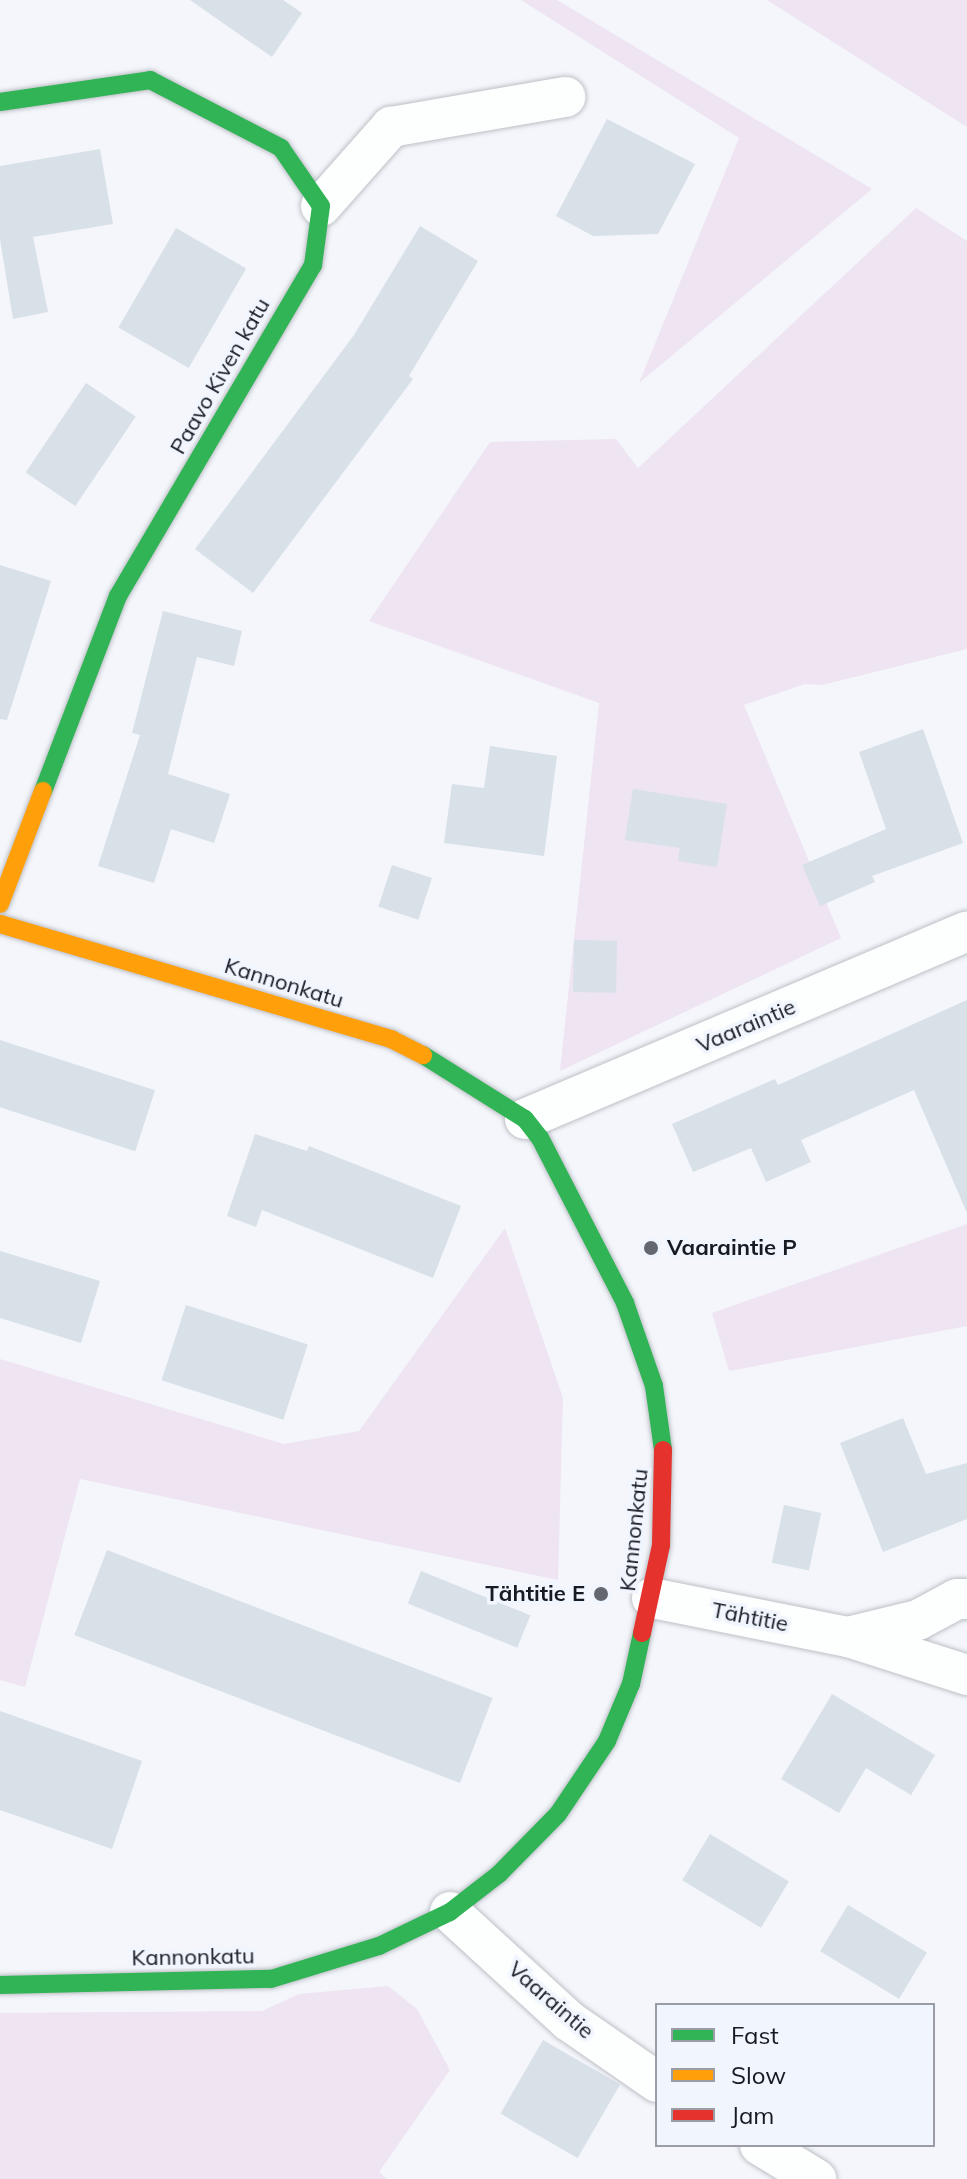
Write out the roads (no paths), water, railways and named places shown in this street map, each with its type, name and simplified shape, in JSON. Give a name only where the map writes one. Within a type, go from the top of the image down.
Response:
[{"type":"street","points":[[0,102],[150,80],[281,148],[321,206],[391,127],[565,97]]},
{"type":"street","name":"Paavo Kiven katu","points":[[0,904],[118,596],[313,265],[321,206]]},
{"type":"street","name":"Kannonkatu","points":[[0,924],[391,1039],[462,1075],[525,1119],[540,1138],[625,1303],[654,1386],[666,1468],[652,1598],[631,1684],[607,1741],[558,1814],[499,1874],[450,1912],[379,1946],[271,1979],[0,1985]]},
{"type":"street","name":"Vaaraintie","points":[[525,1119],[967,931]]},
{"type":"street","name":"Tähtitie","points":[[652,1598],[848,1637],[967,1675]]},
{"type":"street","name":"Tähtitie","points":[[848,1637],[918,1620],[957,1599],[967,1599]]},
{"type":"street","name":"Vaaraintie","points":[[450,1912],[569,2021],[655,2081]]},
{"type":"street","points":[[763,2147],[816,2179]]},
{"type":"place","name":"Vaaraintie P","points":[[651,1248]]},
{"type":"place","name":"Tähtitie E","points":[[601,1594]]}]
